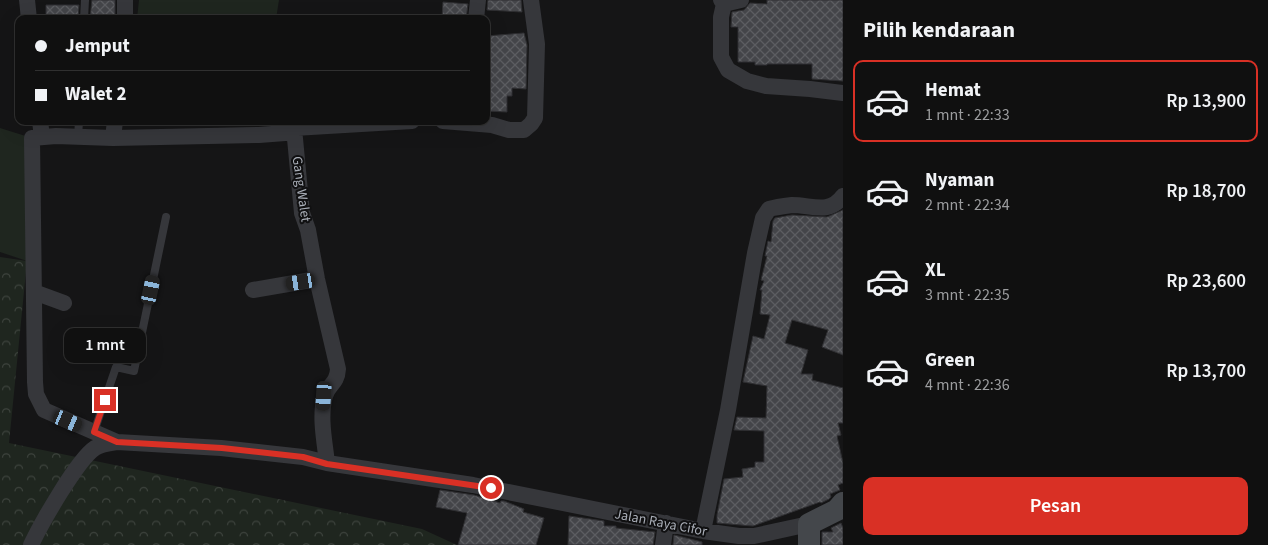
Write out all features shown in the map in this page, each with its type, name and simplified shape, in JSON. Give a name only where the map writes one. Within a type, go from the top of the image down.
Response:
[{"type":"street","points":[[28,0],[29,15]]},
{"type":"street","points":[[125,0],[125,15]]},
{"type":"street","points":[[476,15],[478,0]]},
{"type":"street","points":[[490,125],[509,130],[524,130],[535,118],[537,44],[531,0]]},
{"type":"street","points":[[741,0],[722,2],[721,57],[728,70],[747,81],[766,86],[843,93]]},
{"type":"street","points":[[113,138],[115,125]]},
{"type":"street","points":[[31,545],[72,474],[105,439],[44,410],[36,394],[32,138],[41,129],[79,129],[113,138],[260,135],[285,133],[294,128],[345,125]]},
{"type":"street","name":"Gang Walet","points":[[294,128],[302,213],[308,230],[317,279],[338,369],[335,382],[329,387],[324,396],[323,416],[327,464]]},
{"type":"street","points":[[703,531],[728,410],[755,253],[763,218],[768,209],[793,205],[826,208],[838,202],[843,196]]},
{"type":"street","points":[[253,290],[317,279]]},
{"type":"street","points":[[34,292],[64,303]]},
{"type":"street","name":"Jalan Raya Cifor","points":[[105,439],[222,448],[303,457],[327,464],[473,485],[703,531],[754,536],[809,535],[842,511]]},
{"type":"street","points":[[663,545],[666,523]]},
{"type":"lane","points":[[84,15],[85,0]]},
{"type":"lane","points":[[105,439],[116,367],[134,371],[166,217]]},
{"type":"green space","points":[[139,0],[279,0],[277,15],[137,15]]},
{"type":"green space","points":[[0,128],[32,138],[27,261],[0,252]]},
{"type":"green space","points":[[0,257],[27,261],[9,443],[422,529],[457,545],[0,545]]},
{"type":"building","points":[[92,0],[115,0],[115,15],[90,15]]},
{"type":"building","points":[[488,0],[521,0],[522,12],[487,10]]},
{"type":"building","points":[[767,0],[843,0],[843,81],[812,79],[812,64],[755,65],[755,62],[738,62],[738,27],[731,27],[732,12],[744,10],[750,3],[767,4]]},
{"type":"building","points":[[443,2],[468,4],[467,15],[442,15]]},
{"type":"building","points":[[46,5],[79,5],[78,15],[46,15]]},
{"type":"building","points":[[524,33],[527,45],[526,89],[512,88],[512,96],[507,96],[507,112],[490,111],[490,36]]},
{"type":"building","points":[[843,210],[843,355],[822,347],[828,330],[792,320],[785,343],[808,350],[801,374],[813,374],[812,380],[843,388],[843,423],[838,423],[841,435],[837,436],[843,463],[843,483],[838,485],[840,490],[830,494],[831,497],[829,499],[821,503],[753,526],[717,523],[724,479],[743,477],[742,469],[755,467],[755,462],[764,462],[764,431],[734,430],[737,417],[766,418],[767,386],[743,382],[753,336],[764,339],[770,315],[760,314],[762,290],[760,290],[764,281],[761,280],[767,256],[765,256],[768,241],[771,242],[773,221],[775,218],[792,215],[827,217]]},
{"type":"building","points":[[440,490],[474,495],[500,503],[504,501],[524,509],[523,512],[544,518],[536,545],[458,545],[467,513],[436,507]]},
{"type":"building","points":[[569,516],[604,521],[604,526],[655,532],[653,545],[568,545]]},
{"type":"building","points":[[841,523],[843,528],[843,545],[822,545],[822,532],[833,532],[831,528]]},
{"type":"building","points":[[674,535],[702,542],[702,545],[673,545]]},
{"type":"route","points":[[105,400],[94,432],[117,442],[222,448],[303,457],[327,464],[491,488]]}]
